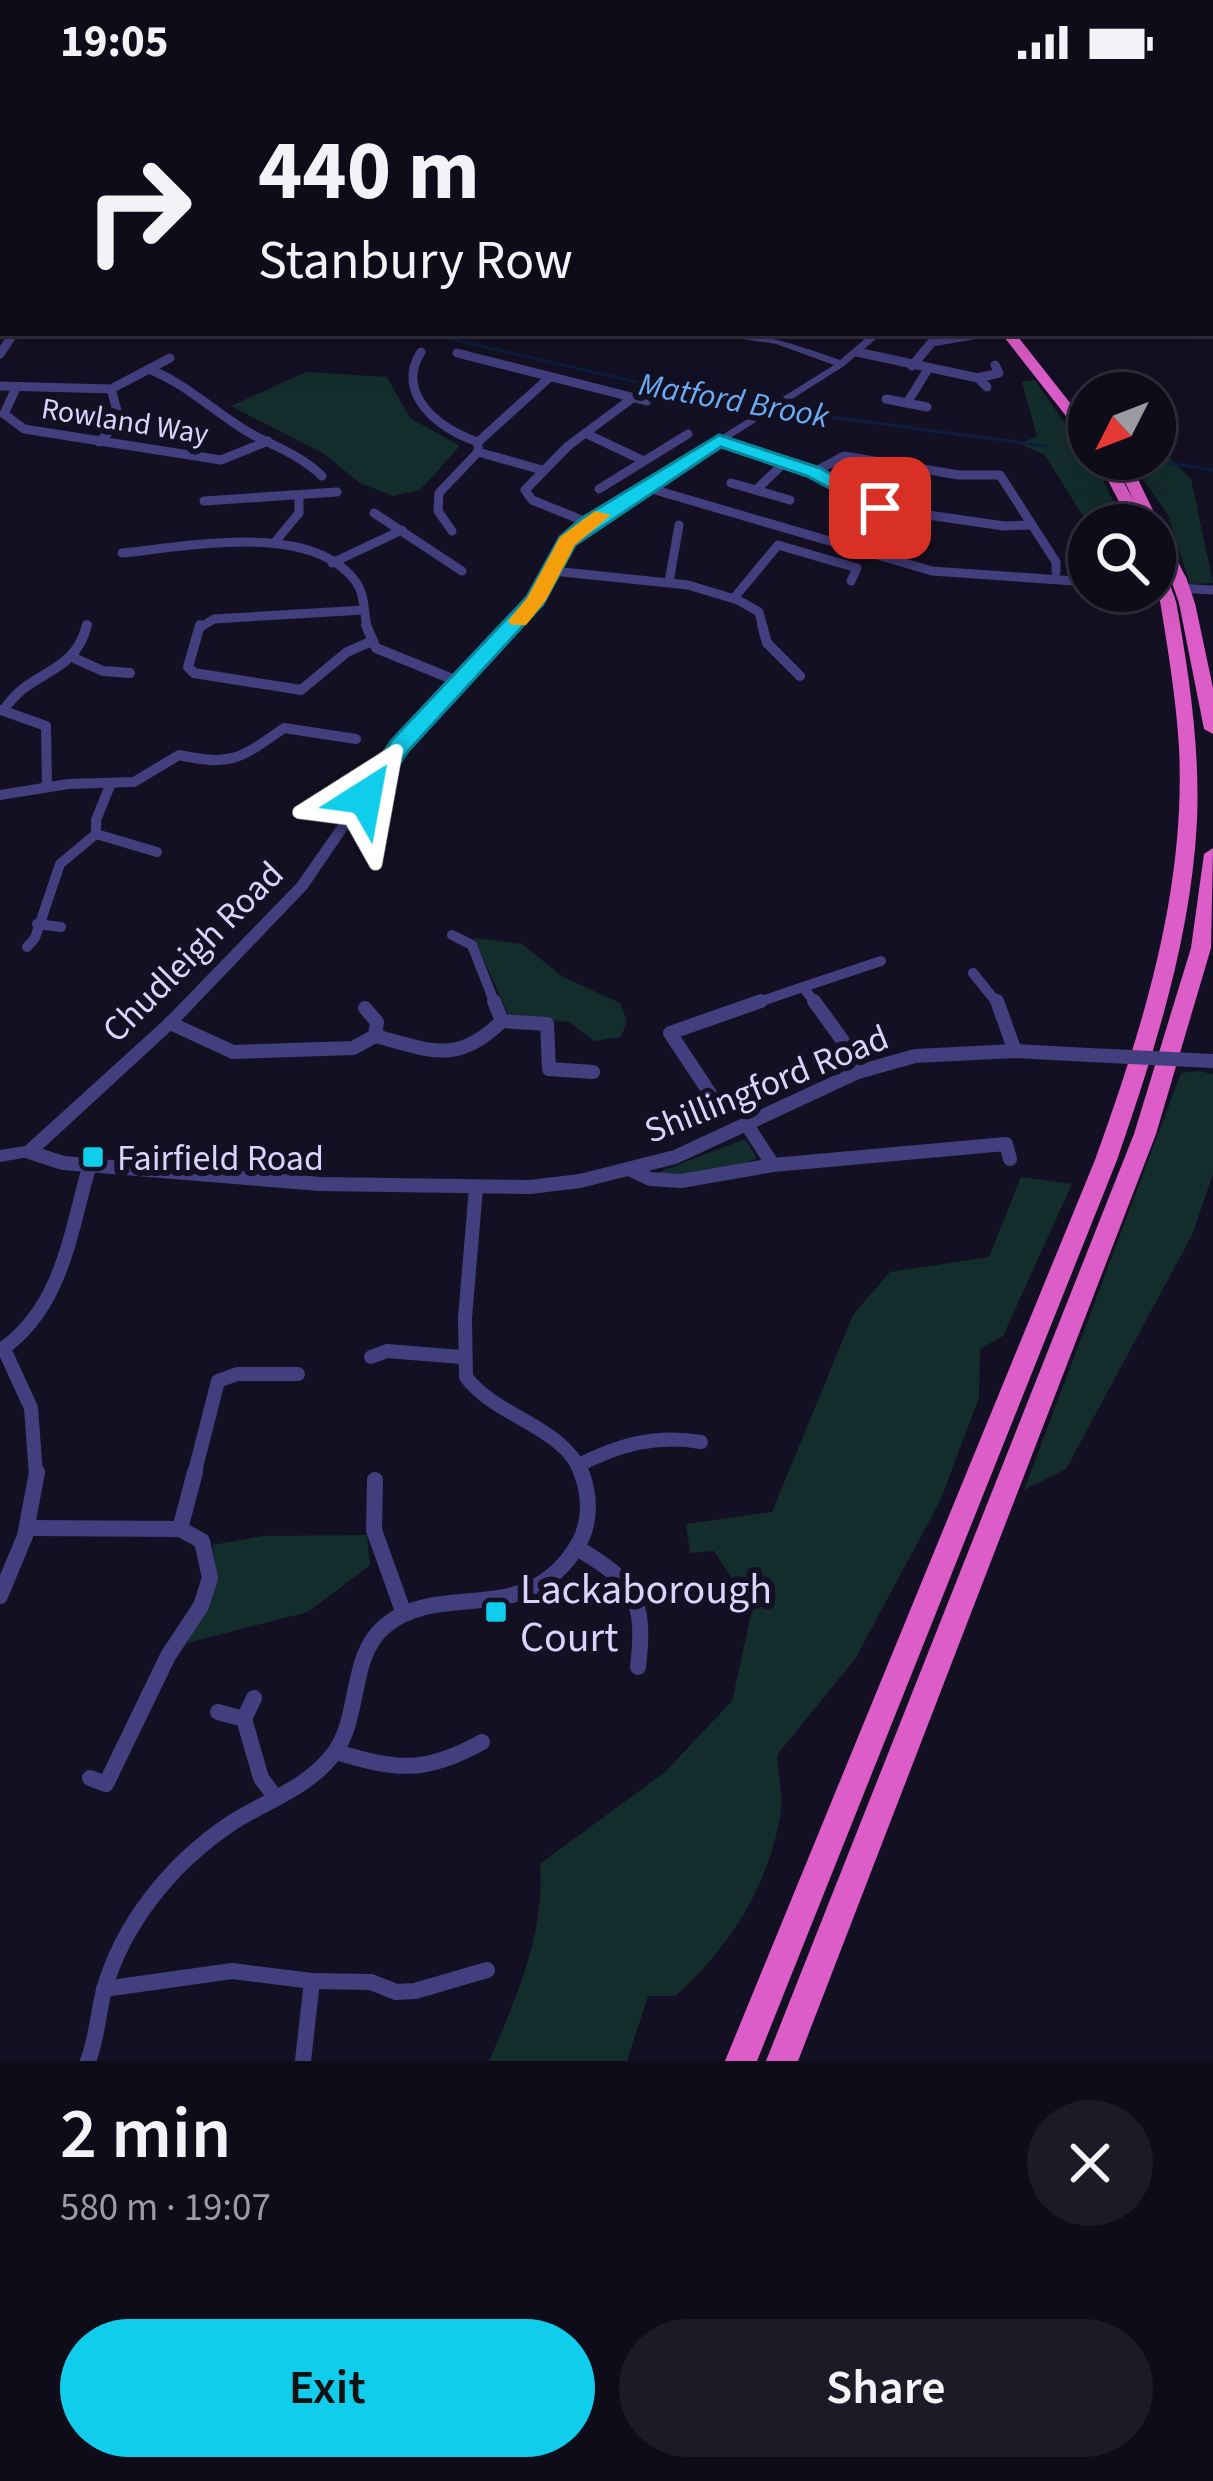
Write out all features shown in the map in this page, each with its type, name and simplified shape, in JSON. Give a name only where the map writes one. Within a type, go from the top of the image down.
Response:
[{"type":"highway","points":[[1010,336],[1068,409]]},
{"type":"highway","points":[[1025,336],[1068,388]]},
{"type":"highway","points":[[741,2061],[1106,1160],[1156,1023],[1175,952],[1191,858],[1194,791],[1172,612]]},
{"type":"highway","points":[[1176,612],[1213,729]]},
{"type":"highway","points":[[782,2061],[1144,1134],[1196,969],[1213,854]]},
{"type":"highway","points":[[726,2061],[775,1975]]},
{"type":"street","points":[[744,336],[778,341],[841,364]]},
{"type":"street","name":"Chudleigh Road","points":[[29,1152],[170,1023],[302,886],[391,757],[536,600],[567,542],[589,523],[841,364],[875,336]]},
{"type":"street","points":[[912,366],[927,345],[968,336]]},
{"type":"street","points":[[408,376],[421,352]]},
{"type":"street","points":[[857,352],[978,378],[999,373],[995,365]]},
{"type":"street","points":[[457,353],[647,400]]},
{"type":"street","points":[[0,386],[111,389],[170,358]]},
{"type":"street","points":[[907,403],[928,369]]},
{"type":"street","points":[[151,370],[170,376],[215,411],[310,464],[322,476]]},
{"type":"street","points":[[408,376],[423,375]]},
{"type":"street","points":[[408,376],[422,403],[462,437],[542,470]]},
{"type":"street","points":[[452,532],[438,511],[440,489],[550,376]]},
{"type":"street","points":[[978,378],[987,387]]},
{"type":"street","name":"Rowland Way","points":[[16,388],[4,414],[24,429],[221,460],[268,441]]},
{"type":"street","points":[[99,442],[119,421],[111,389]]},
{"type":"street","points":[[589,523],[527,496],[528,485],[634,397]]},
{"type":"street","points":[[886,398],[927,407]]},
{"type":"street","points":[[587,434],[642,460]]},
{"type":"street","points":[[599,489],[688,434]]},
{"type":"street","points":[[719,440],[814,472],[880,508],[983,524],[1030,525]]},
{"type":"street","points":[[814,472],[844,456],[959,475],[1000,475],[1057,562],[1055,572]]},
{"type":"street","points":[[756,490],[785,462]]},
{"type":"street","points":[[730,483],[790,500]]},
{"type":"street","points":[[645,487],[932,571],[1068,581]]},
{"type":"street","points":[[204,502],[337,492]]},
{"type":"street","points":[[275,542],[299,514],[299,496]]},
{"type":"street","points":[[374,513],[462,571]]},
{"type":"street","points":[[669,582],[679,525]]},
{"type":"street","points":[[332,562],[402,530]]},
{"type":"street","points":[[122,553],[275,542],[308,548],[360,588],[370,642],[383,654],[462,683]]},
{"type":"street","points":[[734,598],[778,545],[857,568],[850,581]]},
{"type":"street","points":[[177,550],[177,567]]},
{"type":"street","points":[[553,571],[603,580],[669,582],[734,598],[759,612],[767,643],[800,676]]},
{"type":"street","points":[[1176,586],[1213,590]]},
{"type":"street","points":[[364,610],[214,619],[200,625],[188,667],[194,674],[301,690],[347,652],[370,642]]},
{"type":"street","points":[[47,788],[46,726],[2,710],[18,690],[76,659],[84,648],[87,625]]},
{"type":"street","points":[[76,659],[103,671],[130,674]]},
{"type":"street","points":[[0,795],[143,779],[173,751],[212,762],[236,761],[284,728],[356,739]]},
{"type":"street","points":[[236,761],[247,771]]},
{"type":"street","points":[[96,835],[96,820],[111,783]]},
{"type":"street","points":[[96,835],[157,852]]},
{"type":"street","points":[[27,946],[35,938],[60,864],[96,835]]},
{"type":"street","points":[[37,924],[61,927]]},
{"type":"street","points":[[452,935],[472,945],[502,1021]]},
{"type":"street","points":[[717,1104],[670,1033],[881,961]]},
{"type":"street","points":[[973,973],[997,1002],[1015,1051]]},
{"type":"street","points":[[803,987],[864,1070]]},
{"type":"street","points":[[365,1008],[377,1022],[375,1036]]},
{"type":"street","points":[[170,1023],[232,1052],[353,1048],[375,1036],[438,1054],[471,1049],[502,1021],[547,1024],[549,1069],[593,1072]]},
{"type":"street","name":"Shillingford Road","points":[[29,1152],[63,1163],[320,1184],[476,1188],[580,1181],[674,1157],[864,1070],[915,1056],[1015,1051],[1213,1061]]},
{"type":"street","points":[[748,1125],[773,1166]]},
{"type":"street","name":"Shillingford Road","points":[[629,1169],[650,1179],[681,1181],[773,1166],[1006,1144],[1010,1159]]},
{"type":"street","points":[[0,1156],[29,1152]]},
{"type":"street","points":[[0,1597],[30,1528],[36,1470],[32,1401],[22,1373],[2,1350],[28,1332],[48,1298],[90,1164]]},
{"type":"street","points":[[88,2061],[104,1989],[133,1928],[169,1878],[227,1826],[316,1773],[335,1752],[347,1730],[375,1636],[404,1614],[515,1595],[557,1569],[577,1548],[589,1513],[577,1466],[550,1432],[473,1388],[461,1357],[476,1188]]},
{"type":"street","points":[[371,1358],[387,1351],[461,1357]]},
{"type":"street","points":[[180,1529],[188,1515],[218,1381],[236,1372],[285,1378],[298,1374]]},
{"type":"street","points":[[577,1466],[642,1438],[671,1435],[701,1442]]},
{"type":"street","points":[[375,1480],[374,1530],[404,1614]]},
{"type":"street","points":[[30,1528],[180,1529],[202,1541],[209,1561],[201,1606],[168,1656],[106,1784],[91,1778]]},
{"type":"street","points":[[577,1548],[616,1574],[636,1596],[644,1614],[638,1666]]},
{"type":"street","points":[[254,1698],[244,1719],[261,1778],[276,1798]]},
{"type":"street","points":[[218,1712],[244,1719]]},
{"type":"street","points":[[335,1752],[390,1767],[432,1769],[482,1742]]},
{"type":"street","points":[[104,1989],[232,1971],[312,1981],[371,1982],[396,1992],[441,1987],[487,1970]]},
{"type":"street","points":[[303,2061],[312,1981]]},
{"type":"green space","points":[[306,372],[387,377],[410,418],[460,446],[420,490],[393,496],[360,483],[324,454],[231,406]]},
{"type":"green space","points":[[1035,380],[1068,428],[1068,480],[1103,480],[1115,504],[1075,504],[1045,455],[1020,444],[1037,436],[1022,382]]},
{"type":"green space","points":[[1176,464],[1191,479],[1213,583],[1190,584],[1176,540],[1176,504],[1160,504],[1144,480],[1176,480]]},
{"type":"green space","points":[[474,938],[522,944],[563,977],[620,1003],[627,1021],[621,1037],[594,1041],[569,1022],[509,1016]]},
{"type":"green space","points":[[1181,1073],[1213,1074],[1213,1174],[1192,1235],[1066,1469],[1024,1490]]},
{"type":"green space","points":[[745,1139],[757,1158],[746,1163],[696,1175],[659,1172]]},
{"type":"green space","points":[[1021,1177],[1072,1184],[1003,1336],[980,1349],[979,1398],[940,1501],[855,1659],[777,1755],[781,1804],[776,1838],[744,1913],[713,1958],[675,1996],[648,1996],[627,2061],[489,2061],[533,1940],[540,1864],[665,1772],[732,1701],[752,1610],[714,1551],[690,1553],[686,1524],[772,1512],[853,1315],[890,1272],[989,1257]]},
{"type":"green space","points":[[367,1535],[370,1565],[308,1612],[187,1643],[216,1584],[213,1545],[263,1536]]},
{"type":"waterway","name":"Matford Brook","points":[[438,336],[726,403],[1046,446]]},
{"type":"waterway","name":"Matford Brook","points":[[1176,464],[1213,470]]},
{"type":"slow traffic","points":[[518,621],[536,600],[567,542],[601,515]]},
{"type":"place","name":"Fairfield Road","points":[[93,1157]]},
{"type":"place","name":"Lackaborough Court","points":[[496,1612]]},
{"type":"route","points":[[365,797],[400,745],[536,600],[567,542],[719,440],[814,472],[880,508]]}]
